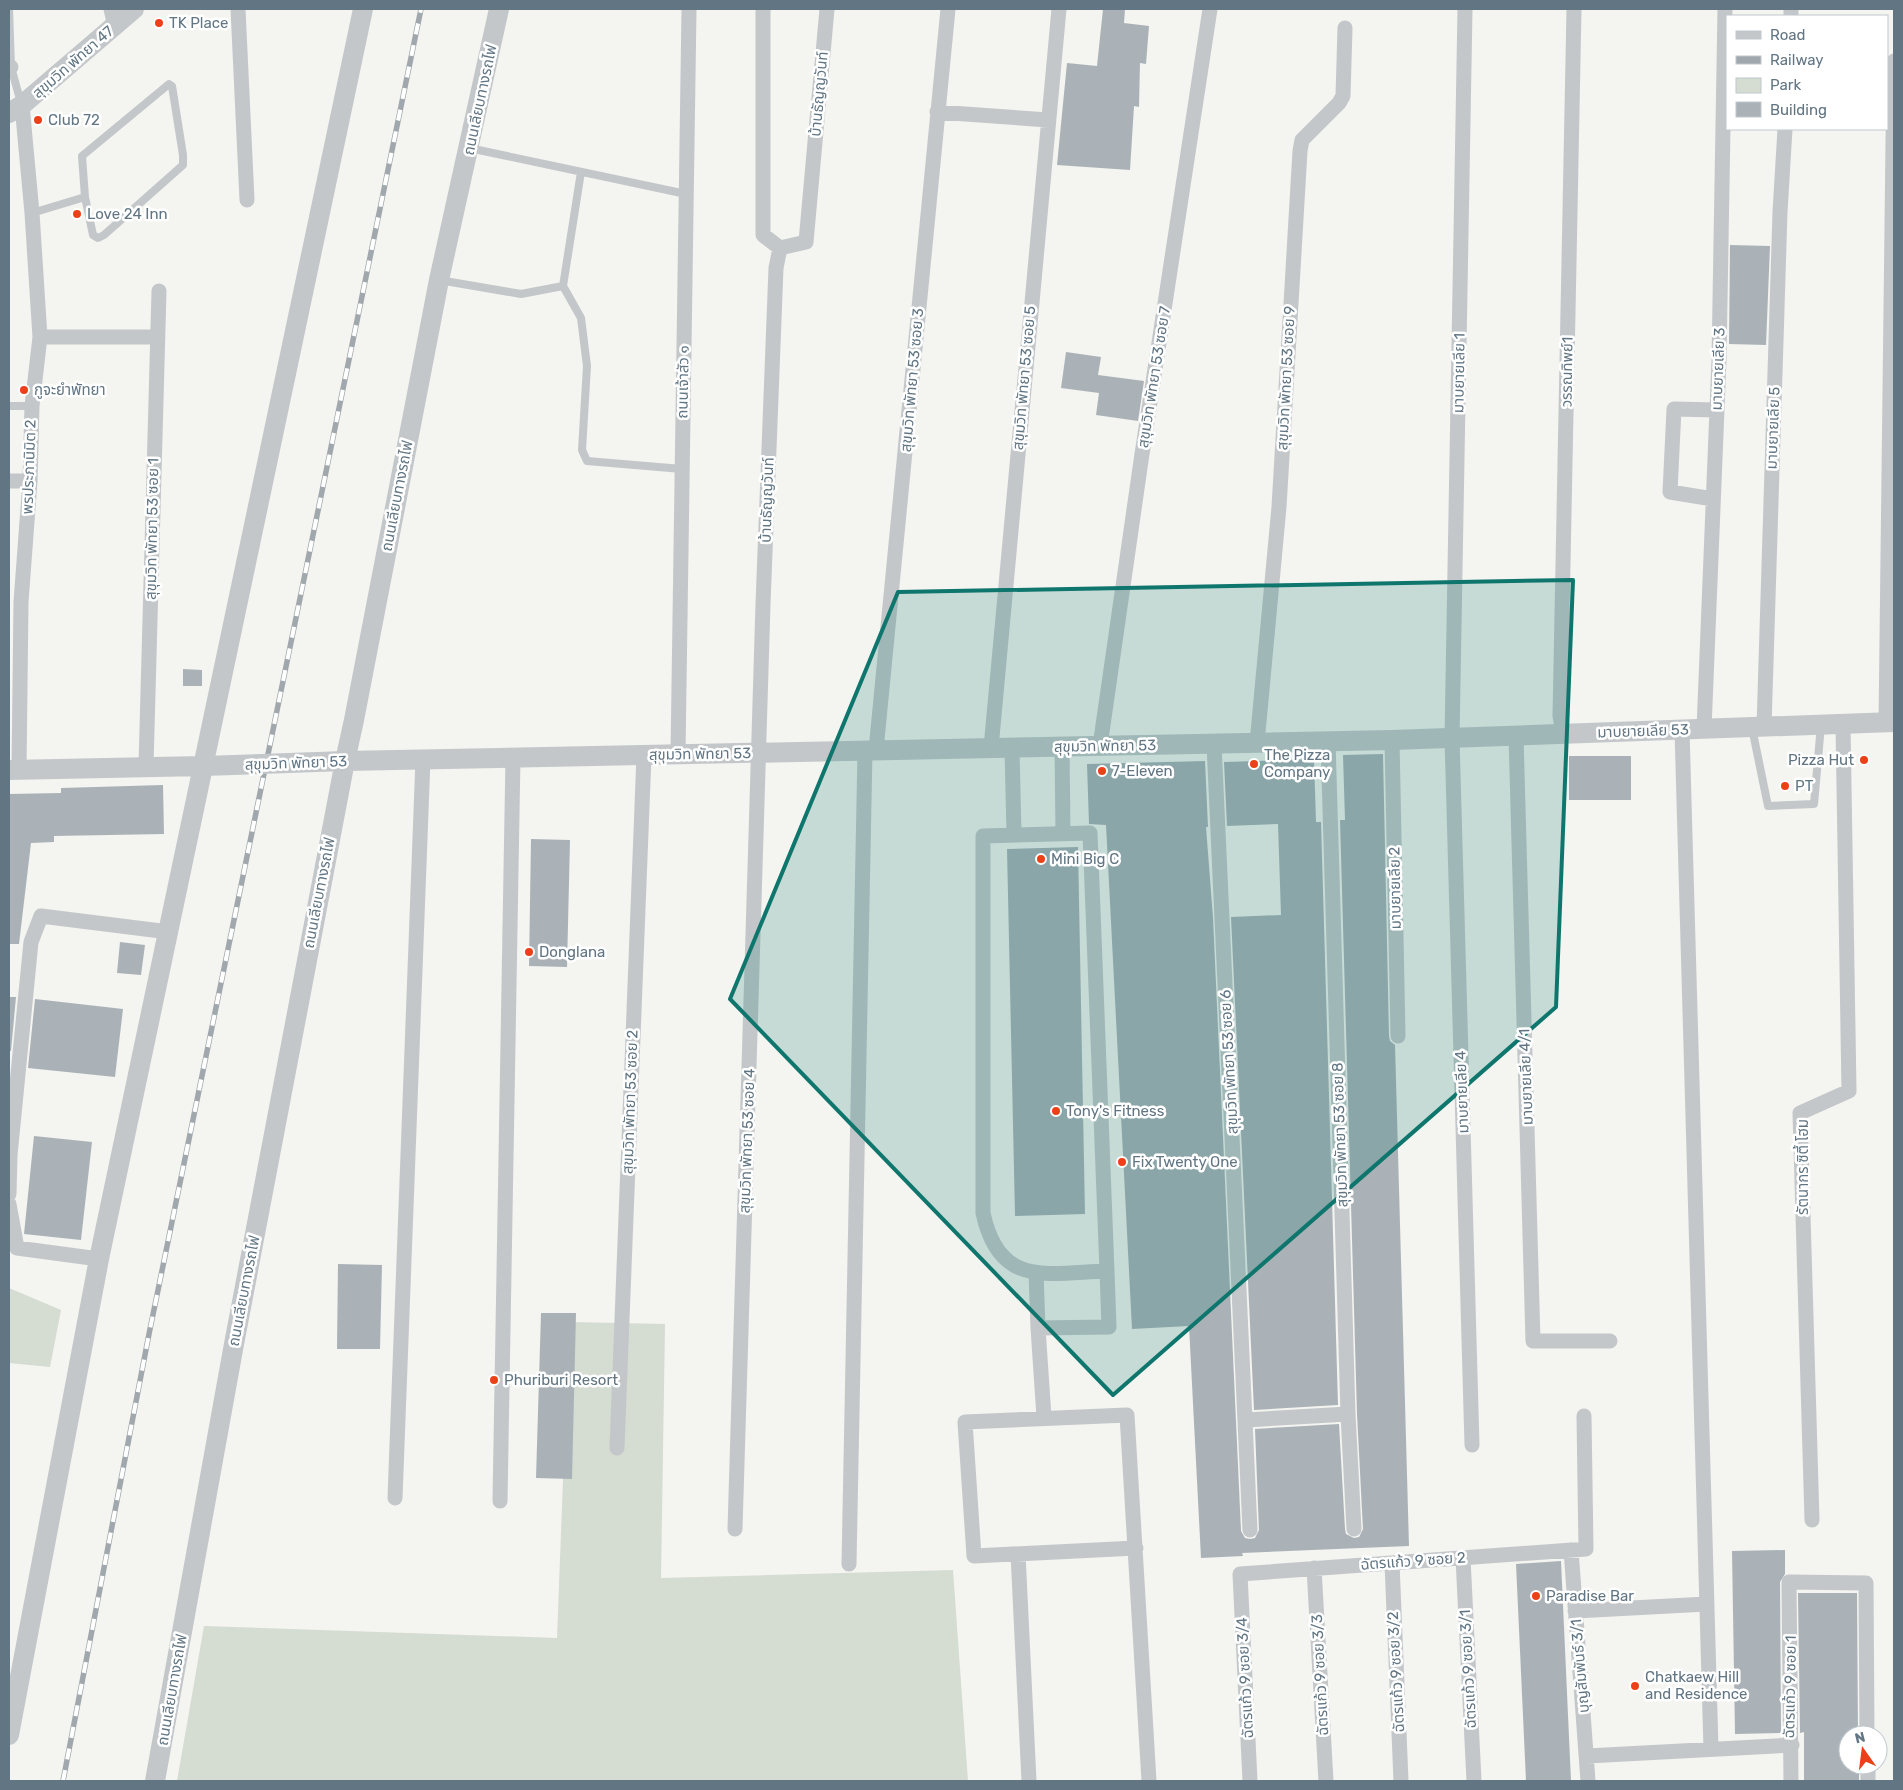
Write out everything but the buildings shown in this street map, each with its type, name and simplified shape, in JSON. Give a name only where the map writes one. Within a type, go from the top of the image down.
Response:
[{"type":"street","name":"สุขุมวิท พัทยา 47","points":[[16,109],[113,17],[134,9]]},
{"type":"street","points":[[238,9],[247,200]]},
{"type":"street","points":[[9,1735],[12,1698],[99,1259],[363,9]]},
{"type":"street","name":"ถนนเลียบทางรถไฟ","points":[[155,1781],[234,1344],[344,761],[354,720],[439,280],[499,9]]},
{"type":"street","name":"ถนนเจ้าสัว ๑","points":[[678,754],[689,9]]},
{"type":"street","points":[[763,9],[763,235],[780,248]]},
{"type":"street","name":"บ้านธัญญวันท์","points":[[759,752],[776,278],[780,248],[806,242],[827,9]]},
{"type":"street","name":"สุขุมวิท พัทยา 53 ซอย 3","points":[[849,1564],[870,750],[948,9]]},
{"type":"street","name":"สุขุมวิท พัทยา 53 ซอย 5","points":[[991,748],[1059,9]]},
{"type":"street","name":"สุขุมวิท พัทยา 53 ซอย 7","points":[[1100,746],[1142,454],[1210,9]]},
{"type":"street","name":"มาบยายเลีย 1","points":[[1452,738],[1465,9]]},
{"type":"street","name":"วรรณทิพย์1","points":[[1562,734],[1560,716],[1574,9]]},
{"type":"street","name":"มาบยายเลีย 3","points":[[1704,729],[1720,341],[1725,9]]},
{"type":"street","name":"สุขุมวิท พัทยา 53 ซอย 9","points":[[1257,743],[1279,507],[1300,150],[1302,140],[1339,103],[1343,96],[1345,28]]},
{"type":"street","points":[[1890,723],[1894,61]]},
{"type":"street","name":"พรประภานิมิต 2","points":[[14,770],[15,602],[30,481],[32,406],[40,337],[32,213],[16,109]]},
{"type":"street","points":[[937,112],[1048,120]]},
{"type":"street","name":"มาบยายเลีย 5","points":[[1758,727],[1785,130]]},
{"type":"street","name":"สุขุมวิท พัทยา 53 ซอย 1","points":[[146,766],[156,337],[159,292]]},
{"type":"street","points":[[40,337],[156,337]]},
{"type":"street","points":[[1713,498],[1670,492],[1674,409],[1717,410]]},
{"type":"street","points":[[9,481],[30,481]]},
{"type":"street","name":"มาบยายเลีย 53","points":[[1392,740],[1890,723]]},
{"type":"street","name":"รัตนากร ซิตี้ โฮม","points":[[1812,1520],[1800,1113],[1849,1091],[1843,724]]},
{"type":"street","points":[[1682,730],[1711,1749]]},
{"type":"street","name":"มาบยายเลีย 4/1","points":[[1516,736],[1534,1341],[1610,1341]]},
{"type":"street","name":"มาบยายเลีย 4","points":[[1452,738],[1472,1445]]},
{"type":"street","name":"สุขุมวิท พัทยา 53","points":[[14,770],[513,757],[1392,740]]},
{"type":"street","name":"มาบยายเลีย 2","points":[[1392,740],[1398,1036]]},
{"type":"street","name":"สุขุมวิท พัทยา 53 ซอย 8","points":[[1328,741],[1348,1414],[1354,1529]]},
{"type":"street","name":"สุขุมวิท พัทยา 53 ซอย 6","points":[[1214,744],[1250,1530]]},
{"type":"street","points":[[1062,747],[1063,834]]},
{"type":"street","points":[[1012,748],[1014,835]]},
{"type":"street","name":"สุขุมวิท พัทยา 53 ซอย 4","points":[[735,1529],[759,752]]},
{"type":"street","name":"สุขุมวิท พัทยา 53 ซอย 2","points":[[617,1448],[644,755]]},
{"type":"street","points":[[500,1501],[513,757]]},
{"type":"street","points":[[395,1498],[422,759]]},
{"type":"street","points":[[1038,1328],[1109,1327],[1107,1271],[1090,833],[983,836],[983,1214],[987,1234],[1000,1253],[1016,1269],[1036,1273],[1107,1271]]},
{"type":"street","points":[[9,1194],[10,1155],[31,942],[41,916],[169,932]]},
{"type":"street","points":[[9,1204],[17,1248],[99,1259]]},
{"type":"street","points":[[1036,1273],[1044,1417]]},
{"type":"street","points":[[1246,1420],[1348,1414]]},
{"type":"street","points":[[1136,1548],[974,1556],[965,1422],[1044,1417],[1127,1415],[1136,1548],[1149,1781]]},
{"type":"street","name":"บุญสัมพันธ์ 3/1","points":[[1584,1416],[1575,1611],[1588,1781]]},
{"type":"street","name":"ฉัตรแก้ว 9 ซอย 2","points":[[1240,1574],[1578,1550]]},
{"type":"street","points":[[1018,1554],[1029,1781]]},
{"type":"street","name":"ฉัตรแก้ว 9 ซอย 3/1","points":[[1463,1558],[1474,1781]]},
{"type":"street","name":"ฉัตรแก้ว 9 ซอย 3/2","points":[[1392,1563],[1401,1781]]},
{"type":"street","name":"ฉัตรแก้ว 9 ซอย 3/3","points":[[1314,1568],[1326,1781]]},
{"type":"street","name":"ฉัตรแก้ว 9 ซอย 3/4","points":[[1240,1574],[1250,1781]]},
{"type":"street","name":"ฉัตรแก้ว 9 ซอย 1","points":[[1587,1756],[1792,1745],[1789,1582],[1866,1583],[1867,1725]]},
{"type":"street","points":[[1575,1611],[1707,1604]]},
{"type":"street","points":[[1791,1781],[1792,1745]]},
{"type":"lane","points":[[9,9],[10,67],[16,109]]},
{"type":"lane","points":[[169,84],[172,86],[184,155],[182,165],[104,235],[98,238],[93,235],[85,197],[82,156],[169,84]]},
{"type":"lane","points":[[469,148],[686,194]]},
{"type":"lane","points":[[581,172],[563,286],[581,318],[587,366],[582,450],[588,461],[682,469]]},
{"type":"lane","points":[[32,213],[85,197]]},
{"type":"lane","points":[[439,280],[521,294],[563,286]]},
{"type":"lane","points":[[9,406],[32,406]]},
{"type":"lane","points":[[1758,727],[1768,806],[1814,804],[1821,725]]},
{"type":"highlighted area","points":[[1573,580],[1556,1007],[1113,1395],[730,999],[898,592]]},
{"type":"green space","points":[[9,1288],[61,1310],[50,1367],[9,1363]]},
{"type":"green space","points":[[569,1322],[665,1324],[661,1578],[953,1570],[968,1781],[177,1781],[204,1626],[557,1638]]},
{"type":"railway","points":[[63,1781],[149,1334],[421,9]]},
{"type":"place","name":"TK Place","points":[[159,23]]},
{"type":"place","name":"Club 72","points":[[38,120]]},
{"type":"place","name":"Love 24 Inn","points":[[77,214]]},
{"type":"place","name":"กูจะยำพัทยา","points":[[24,390]]},
{"type":"place","name":"Pizza Hut","points":[[1864,760]]},
{"type":"place","name":"The Pizza Company","points":[[1254,764]]},
{"type":"place","name":"7-Eleven","points":[[1102,771]]},
{"type":"place","name":"PT","points":[[1785,786]]},
{"type":"place","name":"Mini Big C","points":[[1041,859]]},
{"type":"place","name":"Donglana","points":[[529,952]]},
{"type":"place","name":"Tony's Fitness","points":[[1056,1111]]},
{"type":"place","name":"Fix Twenty One","points":[[1122,1162]]},
{"type":"place","name":"Phuriburi Resort","points":[[494,1380]]},
{"type":"place","name":"Paradise Bar","points":[[1536,1596]]},
{"type":"place","name":"Chatkaew Hill and Residence","points":[[1635,1686]]}]
